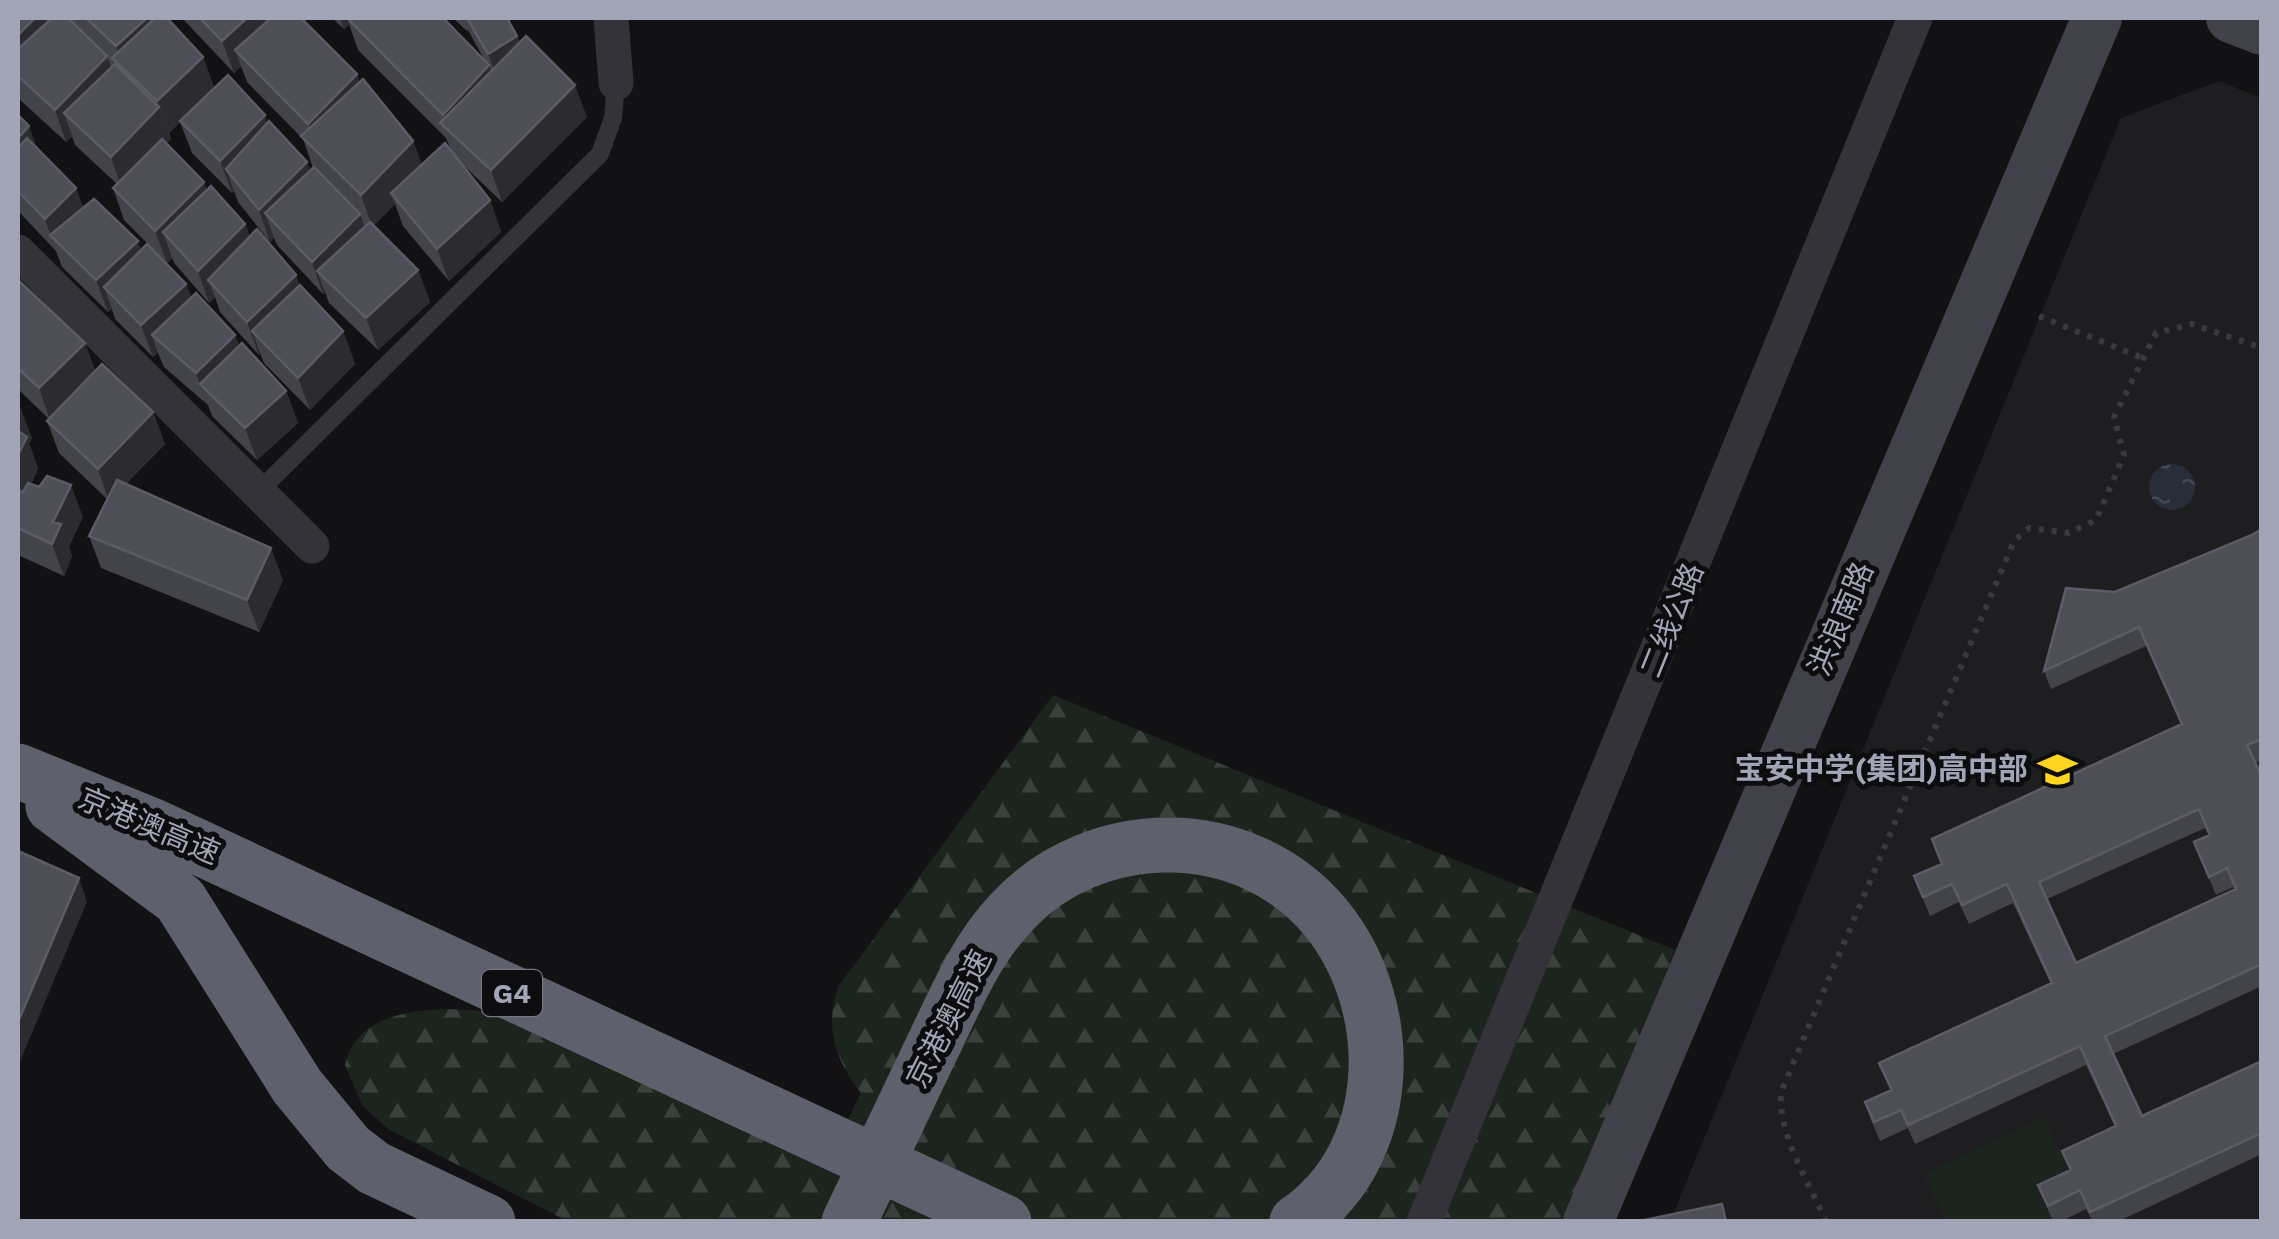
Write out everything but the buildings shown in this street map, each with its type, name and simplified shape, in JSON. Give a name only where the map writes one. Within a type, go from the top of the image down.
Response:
[{"type":"highway","name":"京港澳高速","points":[[18,771],[153,826],[1004,1222]]},
{"type":"highway","points":[[18,778],[180,900],[297,1086],[348,1148],[374,1168],[488,1222]]},
{"type":"highway","points":[[18,814],[115,854]]},
{"type":"highway","name":"京港澳高速","points":[[849,1222],[962,986],[990,940],[1026,898],[1058,872],[1110,850],[1160,843],[1213,850],[1252,864],[1300,894],[1335,930],[1360,978],[1373,1032],[1376,1084],[1372,1116],[1352,1163],[1331,1192],[1298,1222]]},
{"type":"main road","name":"洪浪南路","points":[[1588,1222],[2096,18]]},
{"type":"main road","points":[[2231,18],[2262,30]]},
{"type":"street","points":[[611,18],[616,83]]},
{"type":"street","name":"二线公路","points":[[1424,1222],[1915,18]]},
{"type":"street","points":[[18,252],[312,546]]},
{"type":"lane","points":[[258,492],[600,154],[613,118],[616,83]]},
{"type":"path","points":[[2039,316],[2140,358]]},
{"type":"path","points":[[1826,1222],[1780,1111],[1788,1071],[2014,541],[2029,528],[2070,533],[2096,520],[2124,455],[2114,416],[2156,332],[2192,324],[2262,348]]},
{"type":"shaded area","name":"宝安中学(集团)高中部","points":[[2219,81],[2261,98],[2261,1221],[1670,1222],[2121,118]]},
{"type":"green space","points":[[1053,695],[1675,950],[1568,1221],[567,1221],[388,1129],[362,1105],[345,1065],[353,1045],[367,1030],[407,1013],[475,1010],[495,1013],[832,1151],[861,1093],[845,1069],[835,1043],[832,1016],[838,987]]},
{"type":"green space","points":[[2044,1117],[2078,1189],[2045,1204],[2053,1221],[1945,1221],[1923,1174]]},
{"type":"water","points":[[2172,464],[2188,471],[2195,487],[2188,503],[2172,510],[2156,503],[2149,487],[2156,471]]},
{"type":"place","name":"宝安中学(集团)高中部","points":[[2058,769]]}]
